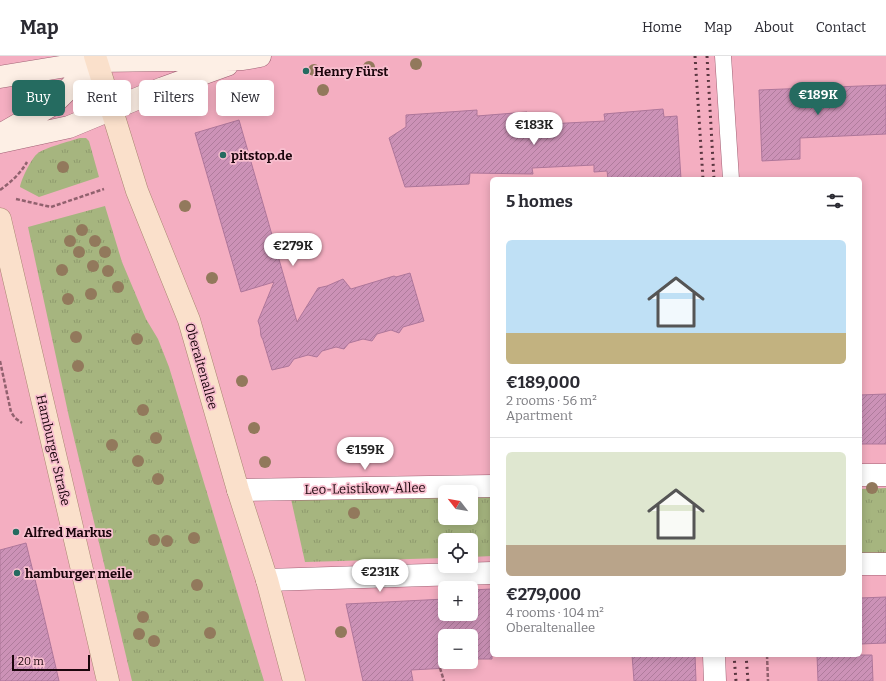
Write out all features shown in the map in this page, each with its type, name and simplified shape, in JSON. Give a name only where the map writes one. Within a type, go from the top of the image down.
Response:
[{"type":"main road","name":"Oberaltenallee","points":[[96,59],[102,80]]},
{"type":"main road","name":"Oberaltenallee","points":[[113,116],[137,191],[189,320],[238,490],[267,580],[294,681]]},
{"type":"main road","name":"Hamburger Straße","points":[[0,219],[108,681]]},
{"type":"street","points":[[0,77],[96,59],[251,58]]},
{"type":"street","points":[[131,102],[164,88],[251,58]]},
{"type":"street","points":[[0,135],[52,106],[96,59]]},
{"type":"street","points":[[0,142],[69,127],[96,116]]},
{"type":"street","points":[[862,475],[886,475]]},
{"type":"street","name":"Leo-Leistikow-Allee","points":[[238,490],[490,486]]},
{"type":"street","points":[[862,564],[886,564]]},
{"type":"street","points":[[267,580],[490,572]]},
{"type":"street","points":[[714,657],[715,681]]},
{"type":"lane","points":[[723,56],[731,177]]},
{"type":"path","points":[[16,199],[51,207],[104,189]]},
{"type":"path","points":[[0,361],[12,412],[15,418],[24,425]]},
{"type":"path","points":[[767,657],[768,681]]},
{"type":"path","points":[[440,669],[444,681]]},
{"type":"green space","points":[[80,138],[86,138],[89,141],[99,177],[39,197],[20,187],[32,160],[37,154],[51,147]]},
{"type":"green space","points":[[105,206],[122,262],[146,319],[158,339],[169,367],[264,681],[132,681],[69,417],[28,227]]},
{"type":"green space","points":[[886,488],[886,556],[862,557],[862,489]]},
{"type":"green space","points":[[438,497],[438,525],[478,525],[478,497],[490,497],[490,556],[478,557],[478,533],[438,533],[438,558],[305,562],[291,499]]},
{"type":"building","points":[[886,85],[886,134],[800,138],[800,159],[762,161],[759,90]]},
{"type":"building","points":[[663,109],[664,117],[677,116],[681,177],[608,177],[607,171],[594,172],[594,165],[532,168],[533,174],[470,173],[469,184],[405,187],[389,138],[406,127],[406,115],[477,110],[477,116],[527,112],[529,125],[605,121],[604,114]]},
{"type":"building","points":[[239,120],[297,322],[318,288],[343,279],[351,289],[394,276],[396,277],[410,273],[424,321],[403,327],[399,333],[391,330],[377,334],[372,341],[363,339],[349,343],[344,349],[336,347],[322,351],[317,357],[308,355],[294,359],[289,366],[272,370],[261,336],[258,321],[274,282],[241,292],[195,133]]},
{"type":"building","points":[[886,394],[886,444],[862,444],[862,395]]},
{"type":"building","name":"hamburger meile","points":[[26,543],[59,681],[0,681],[0,550]]},
{"type":"building","points":[[490,589],[490,657],[492,657],[492,659],[478,659],[478,629],[438,629],[438,669],[411,670],[413,681],[363,681],[346,604],[438,599],[438,621],[478,621],[478,590]]},
{"type":"building","points":[[886,597],[886,643],[862,644],[862,598]]},
{"type":"building","points":[[862,655],[872,655],[873,681],[818,681],[817,657],[862,657]]},
{"type":"building","points":[[632,657],[695,657],[696,681],[634,681]]},
{"type":"railway","points":[[695,56],[703,177]]},
{"type":"railway","points":[[707,56],[714,177]]},
{"type":"railway","points":[[734,657],[736,681]]},
{"type":"railway","points":[[746,657],[748,681]]},
{"type":"place","name":"Henry Fürst","points":[[306,71]]},
{"type":"place","name":"pitstop.de","points":[[223,155]]},
{"type":"place","name":"Alfred Markus","points":[[16,532]]},
{"type":"place","name":"hamburger meile","points":[[17,573]]}]
